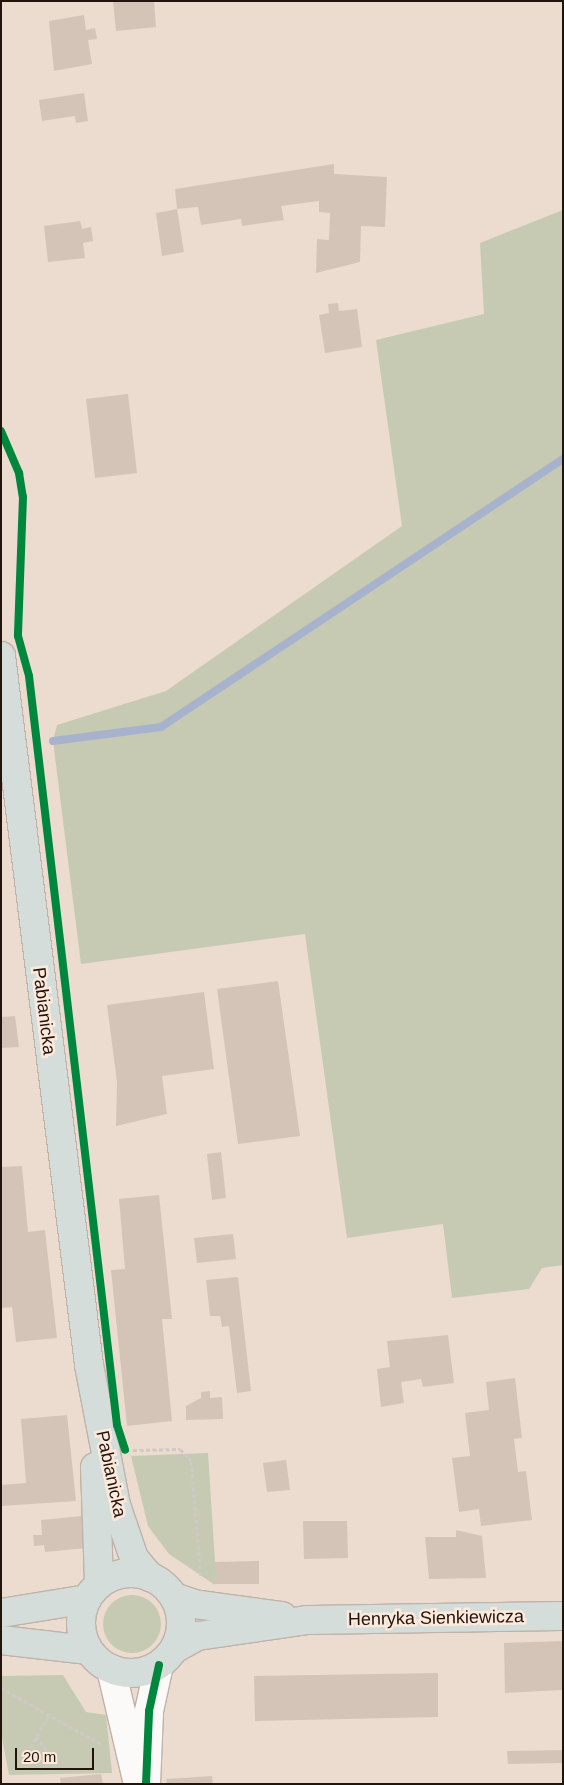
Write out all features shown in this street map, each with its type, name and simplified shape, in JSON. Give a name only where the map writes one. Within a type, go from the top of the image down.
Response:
[{"type":"main road","name":"Pabianicka","points":[[1,656],[89,1365],[101,1566],[93,1592]]},
{"type":"main road","name":"Pabianicka","points":[[89,1365],[116,1505],[134,1558],[150,1577]]},
{"type":"main road","points":[[1,1613],[93,1592],[115,1576],[150,1577],[174,1597],[181,1627],[168,1657],[140,1672],[111,1669],[88,1650],[1,1640]]},
{"type":"main road","points":[[88,1650],[81,1617],[93,1592]]},
{"type":"main road","name":"Henryka Sienkiewicza","points":[[174,1597],[194,1604],[308,1620]]},
{"type":"main road","name":"Henryka Sienkiewicza","points":[[168,1657],[198,1636],[308,1620],[563,1616]]},
{"type":"street","points":[[146,1784],[149,1710],[168,1657]]},
{"type":"street","points":[[111,1669],[138,1784]]},
{"type":"path","points":[[122,1442],[125,1450],[180,1449],[191,1461],[202,1584]]},
{"type":"path","points":[[1,1688],[106,1747]]},
{"type":"path","points":[[24,1759],[49,1714]]},
{"type":"path","points":[[36,1737],[54,1759]]},
{"type":"green space","points":[[563,210],[563,1265],[542,1268],[529,1289],[452,1298],[443,1224],[347,1238],[305,934],[81,964],[53,741],[57,725],[166,691],[402,526],[376,340],[484,314],[480,243]]},
{"type":"green space","points":[[208,1453],[215,1585],[169,1554],[148,1526],[131,1456]]},
{"type":"green space","points":[[132,1595],[148,1600],[156,1608],[161,1624],[156,1640],[148,1648],[132,1653],[116,1648],[108,1640],[103,1624],[108,1608],[116,1600]]},
{"type":"green space","points":[[63,1675],[86,1712],[106,1715],[112,1773],[9,1775],[1,1733],[1,1676]]},
{"type":"building","points":[[113,1],[154,1],[156,27],[116,31]]},
{"type":"building","points":[[84,15],[86,30],[95,28],[97,39],[88,40],[92,64],[54,71],[49,21]]},
{"type":"building","points":[[84,93],[88,121],[76,123],[75,116],[42,121],[39,100]]},
{"type":"building","points":[[334,164],[334,174],[387,177],[385,227],[361,226],[360,262],[316,273],[317,239],[329,240],[330,213],[319,212],[319,201],[281,206],[284,220],[242,226],[241,219],[201,225],[198,207],[177,209],[175,189]]},
{"type":"building","points":[[177,209],[184,252],[162,256],[156,213]]},
{"type":"building","points":[[80,221],[82,229],[91,227],[93,241],[83,243],[85,258],[48,262],[44,226]]},
{"type":"building","points":[[338,303],[339,311],[357,309],[362,347],[325,353],[319,315],[329,313],[328,304]]},
{"type":"building","points":[[128,394],[137,473],[95,478],[86,399]]},
{"type":"building","points":[[278,981],[300,1136],[238,1144],[217,989]]},
{"type":"building","points":[[204,992],[214,1069],[162,1076],[167,1114],[116,1126],[117,1082],[107,1005]]},
{"type":"building","points":[[15,1016],[19,1047],[1,1048],[1,1017]]},
{"type":"building","points":[[221,1152],[226,1198],[212,1200],[207,1154]]},
{"type":"building","points":[[22,1166],[28,1232],[45,1230],[57,1338],[16,1342],[12,1307],[1,1308],[1,1167]]},
{"type":"building","points":[[159,1195],[172,1319],[162,1319],[172,1421],[127,1426],[111,1270],[125,1269],[119,1199]]},
{"type":"building","points":[[233,1234],[236,1259],[197,1263],[194,1238]]},
{"type":"building","points":[[238,1277],[251,1391],[237,1393],[229,1326],[222,1327],[220,1316],[210,1316],[206,1280]]},
{"type":"building","points":[[448,1335],[454,1383],[423,1387],[421,1379],[401,1382],[404,1403],[381,1407],[377,1369],[390,1367],[387,1341]]},
{"type":"building","points":[[515,1378],[522,1438],[514,1439],[518,1472],[526,1471],[532,1520],[481,1526],[479,1509],[459,1512],[452,1458],[470,1456],[465,1413],[489,1410],[486,1382]]},
{"type":"building","points":[[210,1391],[210,1398],[222,1397],[223,1419],[186,1420],[186,1406],[201,1398],[201,1392]]},
{"type":"building","points":[[67,1415],[76,1501],[1,1506],[1,1485],[26,1483],[21,1419]]},
{"type":"building","points":[[286,1460],[290,1490],[267,1492],[263,1463]]},
{"type":"building","points":[[82,1516],[86,1548],[45,1552],[44,1545],[34,1546],[33,1535],[42,1535],[41,1520]]},
{"type":"building","points":[[303,1521],[347,1521],[348,1558],[304,1559]]},
{"type":"building","points":[[456,1530],[482,1536],[486,1578],[429,1579],[425,1537],[456,1537]]},
{"type":"building","points":[[259,1561],[259,1584],[215,1584],[215,1562]]},
{"type":"building","points":[[563,1641],[563,1690],[505,1693],[504,1643]]},
{"type":"building","points":[[438,1673],[438,1717],[255,1721],[254,1676]]},
{"type":"building","points":[[563,1750],[563,1763],[508,1764],[507,1751]]},
{"type":"building","points":[[101,1774],[103,1784],[61,1784],[60,1778]]},
{"type":"building","points":[[212,1776],[213,1784],[167,1784],[166,1779]]},
{"type":"waterway","points":[[53,741],[161,727],[563,459]]},
{"type":"cycle path","points":[[1,431],[19,473],[23,497],[18,636],[29,676],[117,1425],[125,1450]]},
{"type":"cycle path","points":[[146,1784],[149,1711],[159,1665]]}]
